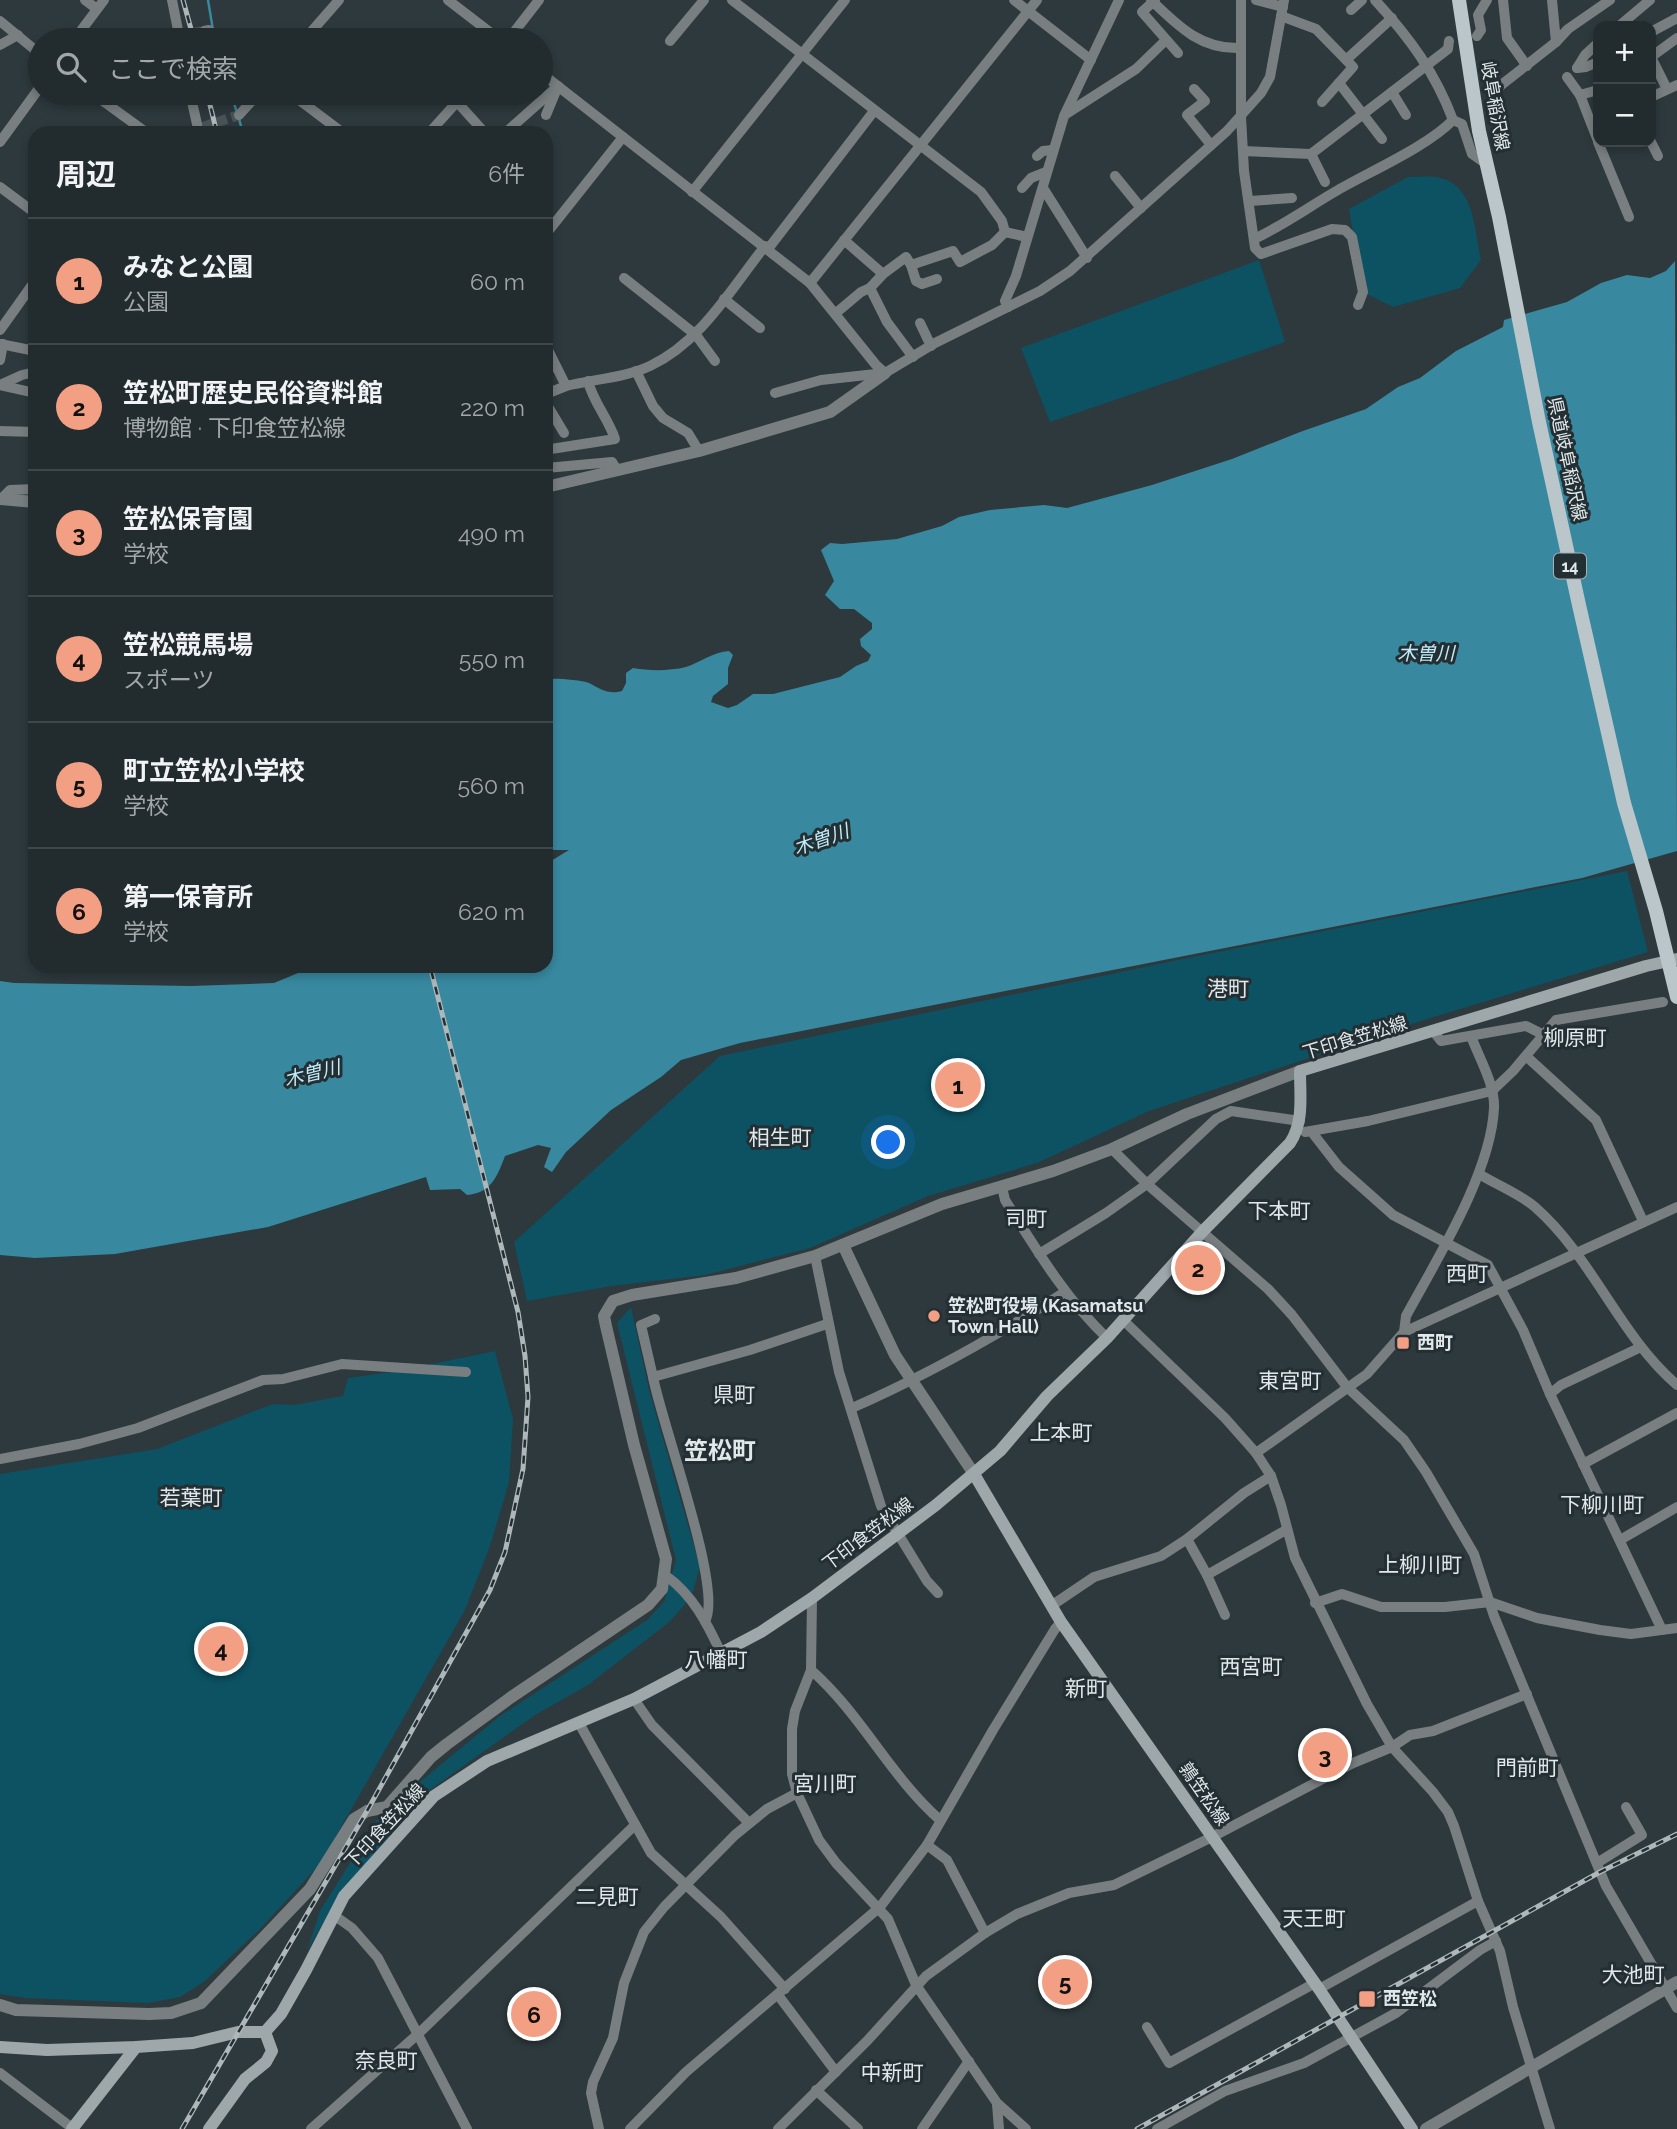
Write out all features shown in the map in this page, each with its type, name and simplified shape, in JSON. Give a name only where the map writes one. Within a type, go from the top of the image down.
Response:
[{"type":"main road","name":"岐阜稲沢線","points":[[1459,0],[1469,77],[1485,163],[1499,217]]},
{"type":"main road","name":"県道岐阜稲沢線","points":[[1499,217],[1539,422],[1624,803],[1673,960]]},
{"type":"main road","name":"14","points":[[1670,999],[1673,960]]},
{"type":"main road","name":"下印食笠松線","points":[[265,2032],[287,2003],[344,1896],[434,1797],[487,1761],[634,1699],[761,1632],[812,1598],[897,1534],[1000,1451],[1047,1396],[1107,1338],[1203,1231],[1303,1128],[1300,1071],[1673,960]]},
{"type":"main road","name":"鶉笠松線","points":[[974,1474],[1051,1606],[1317,1986],[1412,2129]]},
{"type":"main road","points":[[0,2047],[47,2050],[193,2043],[238,2032],[265,2032],[272,2051],[266,2062],[245,2079],[209,2129]]},
{"type":"main road","points":[[72,2129],[136,2046]]},
{"type":"street","points":[[83,28],[100,5],[85,0]]},
{"type":"street","points":[[172,0],[181,28]]},
{"type":"street","points":[[314,28],[339,0]]},
{"type":"street","points":[[448,0],[484,28]]},
{"type":"street","points":[[517,28],[538,0]]},
{"type":"street","points":[[670,41],[704,0]]},
{"type":"street","points":[[732,0],[981,192],[1002,221],[1005,232]]},
{"type":"street","points":[[692,192],[845,0]]},
{"type":"street","points":[[1014,0],[1091,60]]},
{"type":"street","points":[[810,284],[1037,0]]},
{"type":"street","points":[[1008,307],[1006,301],[1064,116],[1119,0]]},
{"type":"street","points":[[1241,0],[1241,117],[1255,248],[1261,254],[1332,229],[1345,230],[1352,237],[1363,292],[1358,305]]},
{"type":"street","points":[[1256,0],[1283,8],[1316,29],[1353,67],[1322,102]]},
{"type":"street","points":[[1351,10],[1362,0]]},
{"type":"street","points":[[1375,0],[1414,44],[1453,120],[1462,124],[1472,154],[1485,163]]},
{"type":"street","points":[[1477,36],[1481,30],[1478,15],[1487,0]]},
{"type":"street","points":[[1503,0],[1507,38],[1527,66]]},
{"type":"street","points":[[1552,0],[1556,42]]},
{"type":"street","points":[[1491,93],[1556,42],[1568,29],[1610,0]]},
{"type":"street","points":[[1625,21],[1650,0]]},
{"type":"street","points":[[1178,53],[1142,12],[1153,1],[1191,35],[1213,46],[1241,48]]},
{"type":"street","points":[[553,485],[699,451],[830,412],[885,373],[931,346],[1040,291],[1087,258],[1241,117],[1261,93],[1270,77],[1283,8]]},
{"type":"street","points":[[1346,59],[1392,18]]},
{"type":"street","points":[[1656,29],[1677,18]]},
{"type":"street","points":[[0,21],[28,44]]},
{"type":"street","points":[[0,45],[18,35]]},
{"type":"street","points":[[1656,53],[1677,38]]},
{"type":"street","points":[[1064,116],[1136,68],[1166,40]]},
{"type":"street","points":[[1243,151],[1311,154],[1448,49],[1449,41]]},
{"type":"street","points":[[1593,48],[1577,68],[1593,63]]},
{"type":"street","points":[[1656,64],[1672,87],[1656,95]]},
{"type":"street","points":[[1567,77],[1593,120]]},
{"type":"street","points":[[553,82],[810,284],[885,373]]},
{"type":"street","points":[[1339,83],[1382,139]]},
{"type":"street","points":[[553,98],[558,86]]},
{"type":"street","points":[[553,90],[558,86]]},
{"type":"street","points":[[1194,89],[1205,101],[1187,115],[1211,145]]},
{"type":"street","points":[[1580,95],[1593,91]]},
{"type":"street","points":[[1392,92],[1406,116]]},
{"type":"street","points":[[0,142],[28,104]]},
{"type":"street","points":[[108,105],[137,126]]},
{"type":"street","points":[[193,105],[199,126]]},
{"type":"street","points":[[239,115],[248,105]]},
{"type":"street","points":[[305,105],[334,126]]},
{"type":"street","points":[[435,126],[454,105]]},
{"type":"street","points":[[460,105],[479,126]]},
{"type":"street","points":[[513,126],[537,105]]},
{"type":"street","points":[[546,115],[550,105]]},
{"type":"street","points":[[553,391],[651,366],[696,335],[874,111]]},
{"type":"street","points":[[1254,239],[1435,135],[1453,120]]},
{"type":"street","points":[[553,225],[623,137]]},
{"type":"street","points":[[1600,147],[1629,217]]},
{"type":"street","points":[[1654,147],[1658,156]]},
{"type":"street","points":[[1037,156],[1043,151],[1052,150]]},
{"type":"street","points":[[1311,154],[1325,182]]},
{"type":"street","points":[[1022,188],[1031,178],[1046,172]]},
{"type":"street","points":[[1115,176],[1141,208]]},
{"type":"street","points":[[0,187],[28,208]]},
{"type":"street","points":[[1043,188],[1087,258]]},
{"type":"street","points":[[1250,201],[1292,198]]},
{"type":"street","points":[[1005,232],[1027,237]]},
{"type":"street","points":[[911,265],[953,251],[960,262],[992,245],[1005,232]]},
{"type":"street","points":[[844,240],[883,274]]},
{"type":"street","points":[[836,313],[905,257],[911,265],[916,281],[922,284],[937,279]]},
{"type":"street","points":[[624,278],[696,335],[715,361]]},
{"type":"street","points":[[870,288],[887,322],[913,357]]},
{"type":"street","points":[[0,330],[28,291]]},
{"type":"street","points":[[724,299],[760,328]]},
{"type":"street","points":[[920,323],[931,346]]},
{"type":"street","points":[[0,360],[1,344],[28,350]]},
{"type":"street","points":[[553,360],[566,386]]},
{"type":"street","points":[[636,371],[653,406],[663,418],[688,433],[699,451]]},
{"type":"street","points":[[775,393],[821,380],[885,373]]},
{"type":"street","points":[[0,385],[28,375]]},
{"type":"street","points":[[553,449],[615,439],[610,424],[591,396],[588,381]]},
{"type":"street","points":[[0,385],[28,391]]},
{"type":"street","points":[[553,414],[565,433]]},
{"type":"street","points":[[0,430],[28,432]]},
{"type":"street","points":[[553,467],[612,462],[617,470]]},
{"type":"street","points":[[0,499],[10,490],[28,489]]},
{"type":"street","points":[[0,499],[28,501]]},
{"type":"street","points":[[1039,1254],[1147,1184],[1216,1119],[1231,1111],[1303,1128],[1368,1121],[1492,1091],[1556,1020],[1670,999]]},
{"type":"street","points":[[1434,1031],[1441,1041],[1526,1026],[1542,1034]]},
{"type":"street","points":[[1404,1332],[1406,1317],[1445,1244],[1479,1174],[1488,1149],[1494,1107],[1492,1091],[1471,1036]]},
{"type":"street","points":[[1526,1056],[1596,1121],[1643,1221]]},
{"type":"street","points":[[0,2005],[16,2010],[149,2014],[172,2013],[201,2003],[310,1889],[354,1819],[367,1811],[387,1807],[431,1757],[447,1744],[648,1605],[662,1589],[665,1575],[664,1545],[634,1445],[604,1317],[613,1301],[632,1295],[736,1278],[815,1256],[942,1204],[1002,1187],[1112,1149],[1187,1114],[1300,1071]]},
{"type":"street","points":[[1303,1128],[1364,1192],[1393,1215],[1489,1265],[1502,1287],[1662,1630]]},
{"type":"street","points":[[1112,1149],[1147,1184],[1268,1289],[1292,1315],[1347,1387],[1404,1440],[1426,1472],[1474,1554],[1490,1602],[1597,1863],[1627,1926],[1671,1986],[1677,2008]]},
{"type":"street","points":[[1479,1174],[1534,1206],[1577,1253],[1641,1347],[1677,1385]]},
{"type":"street","points":[[1002,1187],[1005,1200],[1065,1292],[1107,1338]]},
{"type":"street","points":[[1256,1453],[1367,1374],[1404,1332],[1677,1207]]},
{"type":"street","points":[[843,1245],[895,1355],[974,1474]]},
{"type":"street","points":[[815,1256],[839,1372],[881,1506],[938,1594]]},
{"type":"street","points":[[852,1408],[892,1390],[1022,1320],[1065,1292]]},
{"type":"street","points":[[655,1319],[640,1325],[667,1434],[697,1531],[710,1598],[710,1614],[705,1621]]},
{"type":"street","points":[[1123,1320],[1225,1418],[1256,1453],[1271,1476],[1295,1558],[1367,1704],[1392,1747],[1448,1812],[1478,1901],[1496,1941],[1550,2129]]},
{"type":"street","points":[[653,1377],[750,1350],[827,1324]]},
{"type":"street","points":[[1550,1394],[1561,1385],[1641,1347]]},
{"type":"street","points":[[0,1459],[79,1444],[138,1428],[263,1380],[283,1379],[342,1364],[466,1372]]},
{"type":"street","points":[[1583,1464],[1677,1413]]},
{"type":"street","points":[[1051,1606],[1094,1577],[1161,1556],[1187,1539],[1244,1493],[1271,1476]]},
{"type":"street","points":[[1620,1540],[1677,1507]]},
{"type":"street","points":[[1207,1575],[1286,1530]]},
{"type":"street","points":[[1187,1539],[1225,1615]]},
{"type":"street","points":[[665,1575],[689,1595],[721,1653]]},
{"type":"street","points":[[1315,1603],[1342,1594],[1381,1607],[1445,1607],[1490,1602],[1537,1618],[1600,1630],[1631,1634],[1677,1628]]},
{"type":"street","points":[[812,1598],[811,1670],[792,1728],[791,1765],[797,1793],[825,1848],[888,1919],[916,1986],[997,2103],[1026,2129]]},
{"type":"street","points":[[630,2129],[686,2072],[880,1907],[927,1845],[1006,1709],[1062,1622]]},
{"type":"street","points":[[811,1670],[848,1708],[891,1766],[940,1820]]},
{"type":"street","points":[[778,2129],[926,1976],[985,1933],[1017,1914],[1069,1893],[1114,1885],[1353,1763],[1392,1747],[1410,1735],[1433,1731],[1527,1694]]},
{"type":"street","points":[[634,1699],[652,1725],[749,1823]]},
{"type":"street","points":[[579,1724],[651,1853],[721,1917],[781,1992],[836,2071]]},
{"type":"street","points":[[599,2129],[591,2093],[593,2082],[613,2038],[624,1983],[644,1932],[685,1885],[749,1823],[767,1809],[797,1793]]},
{"type":"street","points":[[1597,1863],[1642,1835],[1626,1807]]},
{"type":"street","points":[[311,2129],[418,2034],[635,1825]]},
{"type":"street","points":[[927,1845],[947,1860],[985,1933]]},
{"type":"street","points":[[1147,2027],[1169,2063],[1478,1901]]},
{"type":"street","points":[[335,1916],[352,1928],[378,1958],[467,2129]]},
{"type":"street","points":[[1157,2129],[1225,2091],[1304,2063],[1396,2013],[1496,1941]]},
{"type":"street","points":[[1426,2129],[1671,1986]]},
{"type":"street","points":[[922,2129],[969,2061]]},
{"type":"street","points":[[0,2073],[72,2129]]},
{"type":"street","points":[[816,2090],[856,2129]]},
{"type":"street","points":[[997,2103],[999,2129]]},
{"type":"shaded area","points":[[1408,177],[1436,177],[1459,188],[1466,198],[1474,222],[1481,260],[1460,288],[1393,307],[1363,292],[1349,209]]},
{"type":"shaded area","points":[[1259,260],[1285,342],[1050,422],[1021,348]]},
{"type":"shaded area","points":[[1627,871],[1648,952],[1427,1019],[1149,1111],[1037,1163],[928,1196],[810,1248],[705,1275],[611,1286],[527,1301],[514,1242],[720,1056],[1178,960]]},
{"type":"shaded area","points":[[631,1307],[649,1390],[700,1567],[691,1598],[668,1623],[588,1685],[535,1715],[431,1789],[341,1892],[307,1951],[320,1911],[378,1818],[400,1804],[416,1785],[500,1716],[647,1620],[664,1602],[676,1560],[617,1323]]},
{"type":"shaded area","points":[[495,1351],[513,1419],[509,1482],[490,1546],[465,1610],[320,1864],[259,1930],[205,1981],[180,1997],[148,2003],[26,1998],[0,1994],[0,1474],[157,1449],[273,1404],[294,1405],[343,1396],[348,1378],[398,1371]]},
{"type":"water","name":"木曽川","points":[[1675,261],[1677,851],[1582,878],[740,1043],[681,1060],[661,1077],[611,1110],[566,1152],[552,1172],[544,1167],[551,1148],[538,1145],[505,1156],[492,1183],[475,1194],[467,1195],[460,1189],[430,1190],[426,1177],[268,1227],[115,1254],[35,1258],[0,1255],[0,981],[191,986],[274,983],[298,973],[553,973],[553,860],[569,850],[553,850],[553,679],[580,681],[605,691],[617,692],[622,691],[626,683],[626,673],[633,668],[680,668],[729,651],[733,655],[728,668],[728,684],[713,696],[711,702],[728,708],[753,694],[773,694],[840,677],[868,661],[871,655],[861,646],[860,639],[872,629],[872,623],[854,609],[840,609],[825,595],[834,581],[821,550],[830,543],[897,539],[942,526],[959,517],[990,510],[1044,505],[1067,508],[1152,485],[1232,459],[1366,409],[1398,387],[1420,378],[1456,351],[1503,327],[1504,320],[1567,302],[1601,283],[1627,275],[1650,278],[1666,271]]},
{"type":"waterway","points":[[208,0],[213,28]]},
{"type":"waterway","points":[[235,105],[237,113]]},
{"type":"waterway","points":[[239,119],[241,126]]},
{"type":"tunnel","points":[[206,126],[239,115]]},
{"type":"railway","points":[[183,0],[191,28]]},
{"type":"railway","points":[[210,105],[215,126]]},
{"type":"railway","points":[[182,2129],[367,1811],[490,1590],[505,1552],[523,1469],[528,1397],[518,1312],[432,973]]},
{"type":"railway","points":[[1137,2129],[1600,1872],[1677,1834]]},
{"type":"place","name":"みなと公園","points":[[958,1085]]},
{"type":"place","name":"笠松町歴史民俗資料館","points":[[1198,1268]]},
{"type":"place","name":"笠松町役場 (Kasamatsu Town Hall)","points":[[934,1316]]},
{"type":"place","name":"西町","points":[[1403,1343]]},
{"type":"place","name":"笠松競馬場","points":[[221,1649]]},
{"type":"place","name":"笠松保育園","points":[[1325,1755]]},
{"type":"place","name":"町立笠松小学校","points":[[1065,1982]]},
{"type":"place","name":"西笠松","points":[[1367,1999]]},
{"type":"place","name":"第一保育所","points":[[534,2014]]},
{"type":"district","name":"港町","points":[[1228,989]]},
{"type":"district","name":"柳原町","points":[[1575,1038]]},
{"type":"district","name":"相生町","points":[[780,1138]]},
{"type":"district","name":"下本町","points":[[1279,1211]]},
{"type":"district","name":"司町","points":[[1026,1219]]},
{"type":"district","name":"西町","points":[[1467,1274]]},
{"type":"district","name":"東宮町","points":[[1290,1381]]},
{"type":"district","name":"県町","points":[[734,1395]]},
{"type":"district","name":"上本町","points":[[1061,1433]]},
{"type":"district","name":"笠松町","points":[[720,1451]]},
{"type":"district","name":"若葉町","points":[[191,1498]]},
{"type":"district","name":"下柳川町","points":[[1602,1505]]},
{"type":"district","name":"上柳川町","points":[[1420,1565]]},
{"type":"district","name":"八幡町","points":[[716,1660]]},
{"type":"district","name":"西宮町","points":[[1251,1667]]},
{"type":"district","name":"新町","points":[[1086,1689]]},
{"type":"district","name":"門前町","points":[[1527,1768]]},
{"type":"district","name":"宮川町","points":[[825,1784]]},
{"type":"district","name":"二見町","points":[[607,1897]]},
{"type":"district","name":"天王町","points":[[1314,1919]]},
{"type":"district","name":"大池町","points":[[1633,1975]]},
{"type":"district","name":"奈良町","points":[[386,2061]]},
{"type":"district","name":"中新町","points":[[892,2073]]}]
